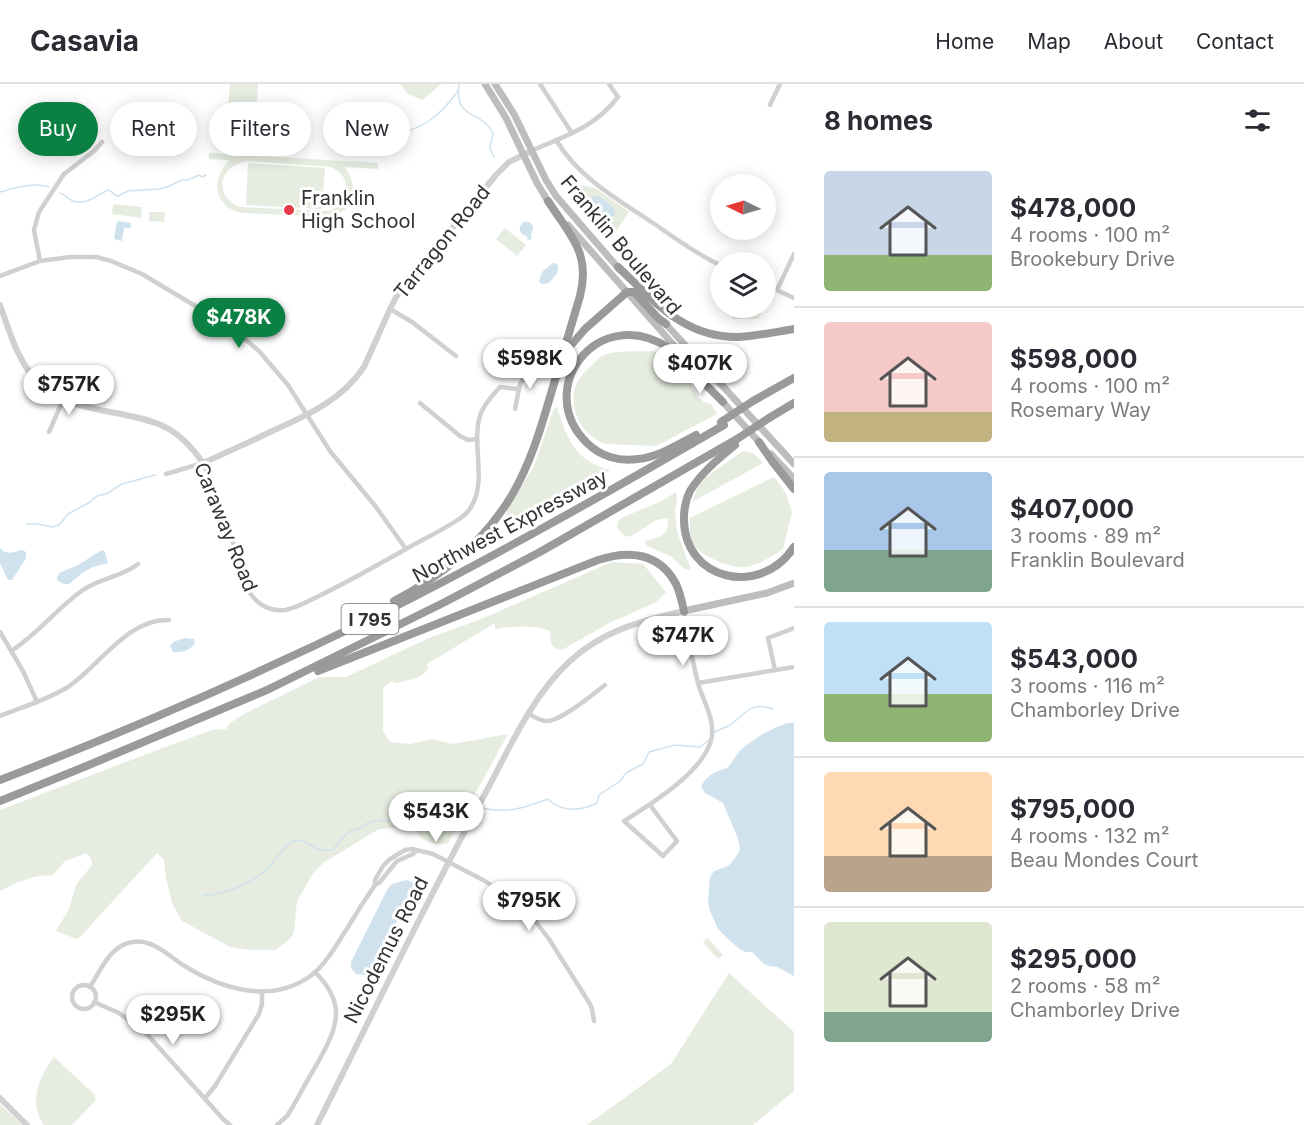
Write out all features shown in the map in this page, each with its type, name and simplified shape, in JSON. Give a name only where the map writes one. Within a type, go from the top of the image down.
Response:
[{"type":"highway","points":[[328,639],[437,575],[468,550],[487,530],[511,497],[528,464],[583,285],[584,268],[578,247],[548,201]]},
{"type":"highway","points":[[618,267],[666,312],[701,331],[721,336],[739,337],[794,329]]},
{"type":"highway","points":[[561,359],[577,338],[627,292],[634,292],[666,324]]},
{"type":"highway","points":[[722,423],[658,454],[636,460],[617,459],[599,453],[590,447],[577,432],[567,405],[568,385],[574,368],[586,351],[613,336],[632,334],[651,338],[669,348],[723,402]]},
{"type":"highway","name":"Northwest Expressway","points":[[0,780],[161,715],[374,617],[626,482],[794,379]]},
{"type":"highway","name":"Northwest Expressway","points":[[0,801],[267,690],[445,602],[590,524],[738,440],[794,403]]},
{"type":"highway","points":[[738,440],[701,477],[690,492],[685,506],[684,521],[689,546],[712,570],[739,577],[755,576],[771,570],[786,558],[794,547]]},
{"type":"highway","points":[[759,442],[794,489]]},
{"type":"highway","points":[[267,690],[618,554],[639,555],[667,571],[677,585],[684,611]]},
{"type":"main road","name":"Franklin Boulevard","points":[[485,84],[506,118],[548,201],[723,402],[794,479]]},
{"type":"main road","name":"Franklin Boulevard","points":[[495,84],[514,114],[556,196],[666,324],[794,464]]},
{"type":"main road","name":"Nicodemus Road","points":[[684,611],[767,593],[794,583]]},
{"type":"street","points":[[540,84],[572,134]]},
{"type":"street","name":"Tarragon Road","points":[[166,474],[203,463],[308,416],[333,400],[358,375],[368,359],[390,309],[407,282],[496,175],[509,162],[572,134],[602,116],[618,97],[609,84]]},
{"type":"street","points":[[770,105],[780,84]]},
{"type":"street","points":[[556,140],[564,153],[597,185],[710,260]]},
{"type":"street","points":[[40,261],[34,230],[39,212],[64,174],[102,142]]},
{"type":"street","points":[[794,254],[777,290],[794,298]]},
{"type":"street","points":[[0,276],[40,261],[87,256],[111,261],[142,274],[232,328],[259,351],[278,372],[330,451],[376,507],[406,549]]},
{"type":"street","name":"Caraway Road","points":[[0,305],[24,365],[41,386],[63,400],[164,426],[182,438],[196,453],[203,463],[218,498],[250,593],[254,600],[271,609],[284,610],[300,605],[346,583],[460,518],[472,506],[476,497],[478,423],[485,405],[500,387],[518,389]]},
{"type":"street","points":[[390,309],[412,322],[456,356]]},
{"type":"street","points":[[515,409],[518,389],[533,365]]},
{"type":"street","points":[[49,432],[63,400]]},
{"type":"street","points":[[420,403],[460,436],[468,440],[477,439]]},
{"type":"street","points":[[11,651],[28,639],[85,588],[126,572],[138,564]]},
{"type":"street","points":[[650,805],[677,841],[663,856],[624,821],[665,795],[701,761],[712,735],[710,716],[698,683],[684,611]]},
{"type":"street","name":"Nicodemus Road","points":[[317,1125],[449,862],[541,695],[559,672],[574,658],[608,634],[634,623],[684,611]]},
{"type":"street","points":[[0,716],[37,702],[75,682],[121,639],[132,632],[153,621],[169,620]]},
{"type":"street","points":[[775,670],[768,638],[794,628]]},
{"type":"street","points":[[0,632],[37,702]]},
{"type":"street","points":[[698,683],[794,667]]},
{"type":"street","points":[[529,714],[542,721],[553,721],[605,686]]},
{"type":"street","points":[[90,987],[114,952],[124,944],[137,942],[156,945],[190,969],[239,989],[262,992],[290,987],[315,972],[332,952],[375,885],[375,880],[383,866],[394,856],[412,849],[433,854],[504,893],[533,918],[590,1004],[594,1020]]},
{"type":"street","points":[[277,1125],[292,1108],[329,1042],[335,1026],[336,1011],[332,994],[315,972]]},
{"type":"street","points":[[82,986],[90,987],[95,995],[94,1002],[84,1009],[77,1007],[72,995],[75,989],[82,986]]},
{"type":"street","points":[[205,1098],[215,1086],[259,1014],[262,992]]},
{"type":"street","points":[[94,1002],[119,1013],[145,1032],[230,1125]]},
{"type":"street","points":[[0,1098],[27,1125]]},
{"type":"shaded area","points":[[230,84],[258,84],[257,102],[229,102]]},
{"type":"shaded area","points":[[400,84],[441,84],[422,100],[408,94]]},
{"type":"shaded area","points":[[209,156],[260,156],[378,163],[378,169],[345,167],[352,182],[353,196],[346,208],[332,217],[242,213],[225,205],[218,191],[219,175],[229,160],[209,159]],"holes":[[[247,161],[331,167],[338,171],[346,183],[345,196],[342,202],[329,211],[239,207],[225,195],[223,188],[225,175],[230,169]]]},
{"type":"shaded area","points":[[248,163],[325,168],[322,209],[246,205]]},
{"type":"shaded area","points":[[581,185],[595,188],[629,212],[614,234],[589,207]]},
{"type":"shaded area","points":[[113,204],[142,207],[141,218],[112,214]]},
{"type":"shaded area","points":[[149,212],[165,212],[164,222],[149,221]]},
{"type":"shaded area","points":[[505,228],[526,245],[517,256],[496,239]]},
{"type":"shaded area","points":[[732,318],[759,318],[758,319]]},
{"type":"shaded area","points":[[654,351],[676,364],[699,398],[711,404],[717,414],[656,446],[605,444],[591,436],[580,423],[575,408],[574,392],[578,380],[602,356],[621,352]]},
{"type":"shaded area","points":[[557,406],[573,446],[592,463],[610,470],[593,483],[563,496],[530,517],[510,525],[504,522],[508,509],[534,466],[553,411]]},
{"type":"shaded area","points":[[743,451],[757,456],[763,463],[692,502],[698,487],[706,477]]},
{"type":"shaded area","points":[[774,477],[786,493],[792,512],[783,549],[760,563],[739,567],[716,560],[695,547],[690,536],[690,518]]},
{"type":"shaded area","points":[[676,492],[677,532],[691,570],[685,569],[670,556],[647,546],[645,541],[663,535],[667,529],[668,518],[656,520],[626,537],[617,528],[618,521],[623,517],[660,502]]},
{"type":"shaded area","points":[[612,562],[643,564],[666,592],[655,603],[611,622],[562,650],[556,649],[551,644],[550,631],[529,627],[495,629],[495,623],[427,664],[428,668],[419,677],[398,683],[392,681],[383,688],[383,731],[390,742],[411,744],[431,739],[453,744],[508,734],[448,843],[429,842],[421,837],[416,829],[410,827],[379,829],[323,863],[314,872],[297,901],[294,932],[291,938],[276,950],[230,947],[182,921],[172,903],[164,860],[157,853],[76,939],[56,931],[69,909],[76,885],[92,865],[91,858],[86,853],[64,862],[53,875],[25,880],[0,891],[0,810],[212,730],[226,729],[230,723],[242,715],[319,677],[346,677],[429,638],[481,619]]},
{"type":"shaded area","points":[[707,938],[723,955],[718,959],[703,943]]},
{"type":"shaded area","points":[[729,973],[794,1032],[794,1091],[753,1125],[587,1125],[671,1064]]},
{"type":"shaded area","points":[[54,1057],[95,1095],[95,1101],[72,1125],[44,1125],[39,1117],[37,1090]]},
{"type":"shaded area","points":[[0,1104],[22,1125],[0,1125]]},
{"type":"water","points":[[591,197],[603,199],[614,209],[613,217],[606,219],[595,210],[591,201]]},
{"type":"water","points":[[117,221],[131,223],[130,228],[124,228],[122,241],[114,239]]},
{"type":"water","points":[[524,222],[529,222],[533,226],[530,240],[520,231],[520,226]]},
{"type":"water","points":[[553,263],[558,266],[557,274],[549,283],[542,284],[539,282],[542,272]]},
{"type":"water","points":[[0,548],[8,553],[22,550],[26,552],[26,558],[12,580],[8,580],[0,563]]},
{"type":"water","points":[[102,550],[105,552],[108,563],[93,567],[69,584],[58,581],[59,573],[78,565]]},
{"type":"water","points":[[185,638],[194,639],[195,643],[191,648],[173,652],[170,646],[173,642]]},
{"type":"water","points":[[788,723],[794,723],[794,976],[777,967],[764,964],[752,952],[741,950],[718,929],[708,903],[710,877],[714,871],[732,862],[740,847],[723,803],[705,793],[701,787],[715,772],[727,768],[749,743]]},
{"type":"water","points":[[406,880],[413,882],[413,891],[370,971],[366,975],[356,974],[351,968],[351,962],[387,890],[392,884]]},
{"type":"waterway","points":[[459,84],[459,96],[464,109],[482,120],[493,133],[490,148],[494,157]]},
{"type":"waterway","points":[[410,131],[437,115],[458,91]]},
{"type":"waterway","points":[[60,193],[73,201],[82,202],[107,190],[118,196],[128,191],[159,189],[182,180],[206,175]]},
{"type":"waterway","points":[[0,192],[30,185],[49,187]]},
{"type":"waterway","points":[[27,524],[53,527],[59,525],[68,514],[97,496],[106,494],[122,484],[155,475]]},
{"type":"waterway","points":[[713,733],[730,725],[749,710],[759,707],[773,709]]},
{"type":"waterway","points":[[481,808],[508,810],[548,799],[565,809],[585,808],[597,803],[599,795],[620,781],[626,773],[643,764],[649,752],[675,745],[700,747],[709,740]]},
{"type":"waterway","points":[[203,895],[225,892],[255,878],[291,842],[303,841],[320,850],[333,850],[349,832],[370,822],[408,817],[420,822],[454,801],[471,806]]},
{"type":"place","name":"Franklin High School","points":[[289,210]]}]
